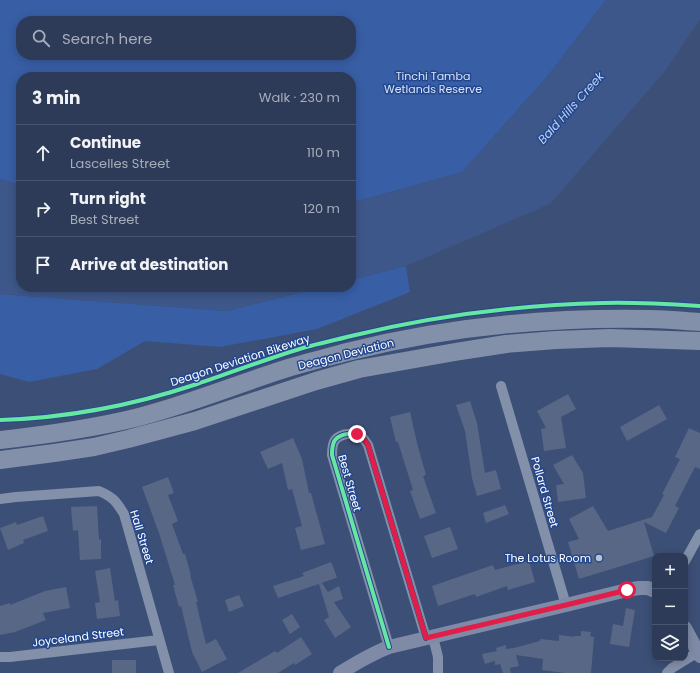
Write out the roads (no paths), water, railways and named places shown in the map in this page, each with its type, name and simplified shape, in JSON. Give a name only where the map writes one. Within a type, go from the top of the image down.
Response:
[{"type":"highway","name":"Deagon Deviation","points":[[0,440],[38,436],[135,418],[289,368],[402,340],[458,330],[520,323],[583,319],[650,319],[700,322]]},
{"type":"highway","name":"Deagon Deviation","points":[[0,460],[60,452],[128,439],[196,420],[316,381],[359,369],[441,354],[506,344],[556,340],[610,338],[700,342]]},
{"type":"street","name":"Pollard Street","points":[[501,386],[566,605]]},
{"type":"street","name":"Best Street","points":[[389,647],[332,455],[332,448],[335,440],[348,434],[357,434],[363,438],[368,445],[429,638]]},
{"type":"street","name":"Hall Street","points":[[0,499],[100,491],[111,496],[124,514],[169,673]]},
{"type":"street","points":[[688,556],[700,534]]},
{"type":"street","points":[[340,673],[363,658],[389,647],[627,590],[638,588],[648,588],[652,590]]},
{"type":"street","points":[[667,673],[672,668],[699,654],[688,634]]},
{"type":"street","points":[[429,638],[438,657],[438,673]]},
{"type":"street","name":"Joyceland Street","points":[[0,657],[159,640]]},
{"type":"water","name":"Bald Hills Creek","points":[[606,0],[700,0],[700,19],[666,70],[550,204],[406,266],[356,279],[356,202],[462,172],[546,78]]},
{"type":"water","points":[[0,179],[16,184],[16,292],[302,292],[227,311],[0,294]]},
{"type":"place","name":"The Lotus Room","points":[[599,558]]},
{"type":"park label","name":"Tinchi Tamba Wetlands Reserve","points":[[433,82]]}]
